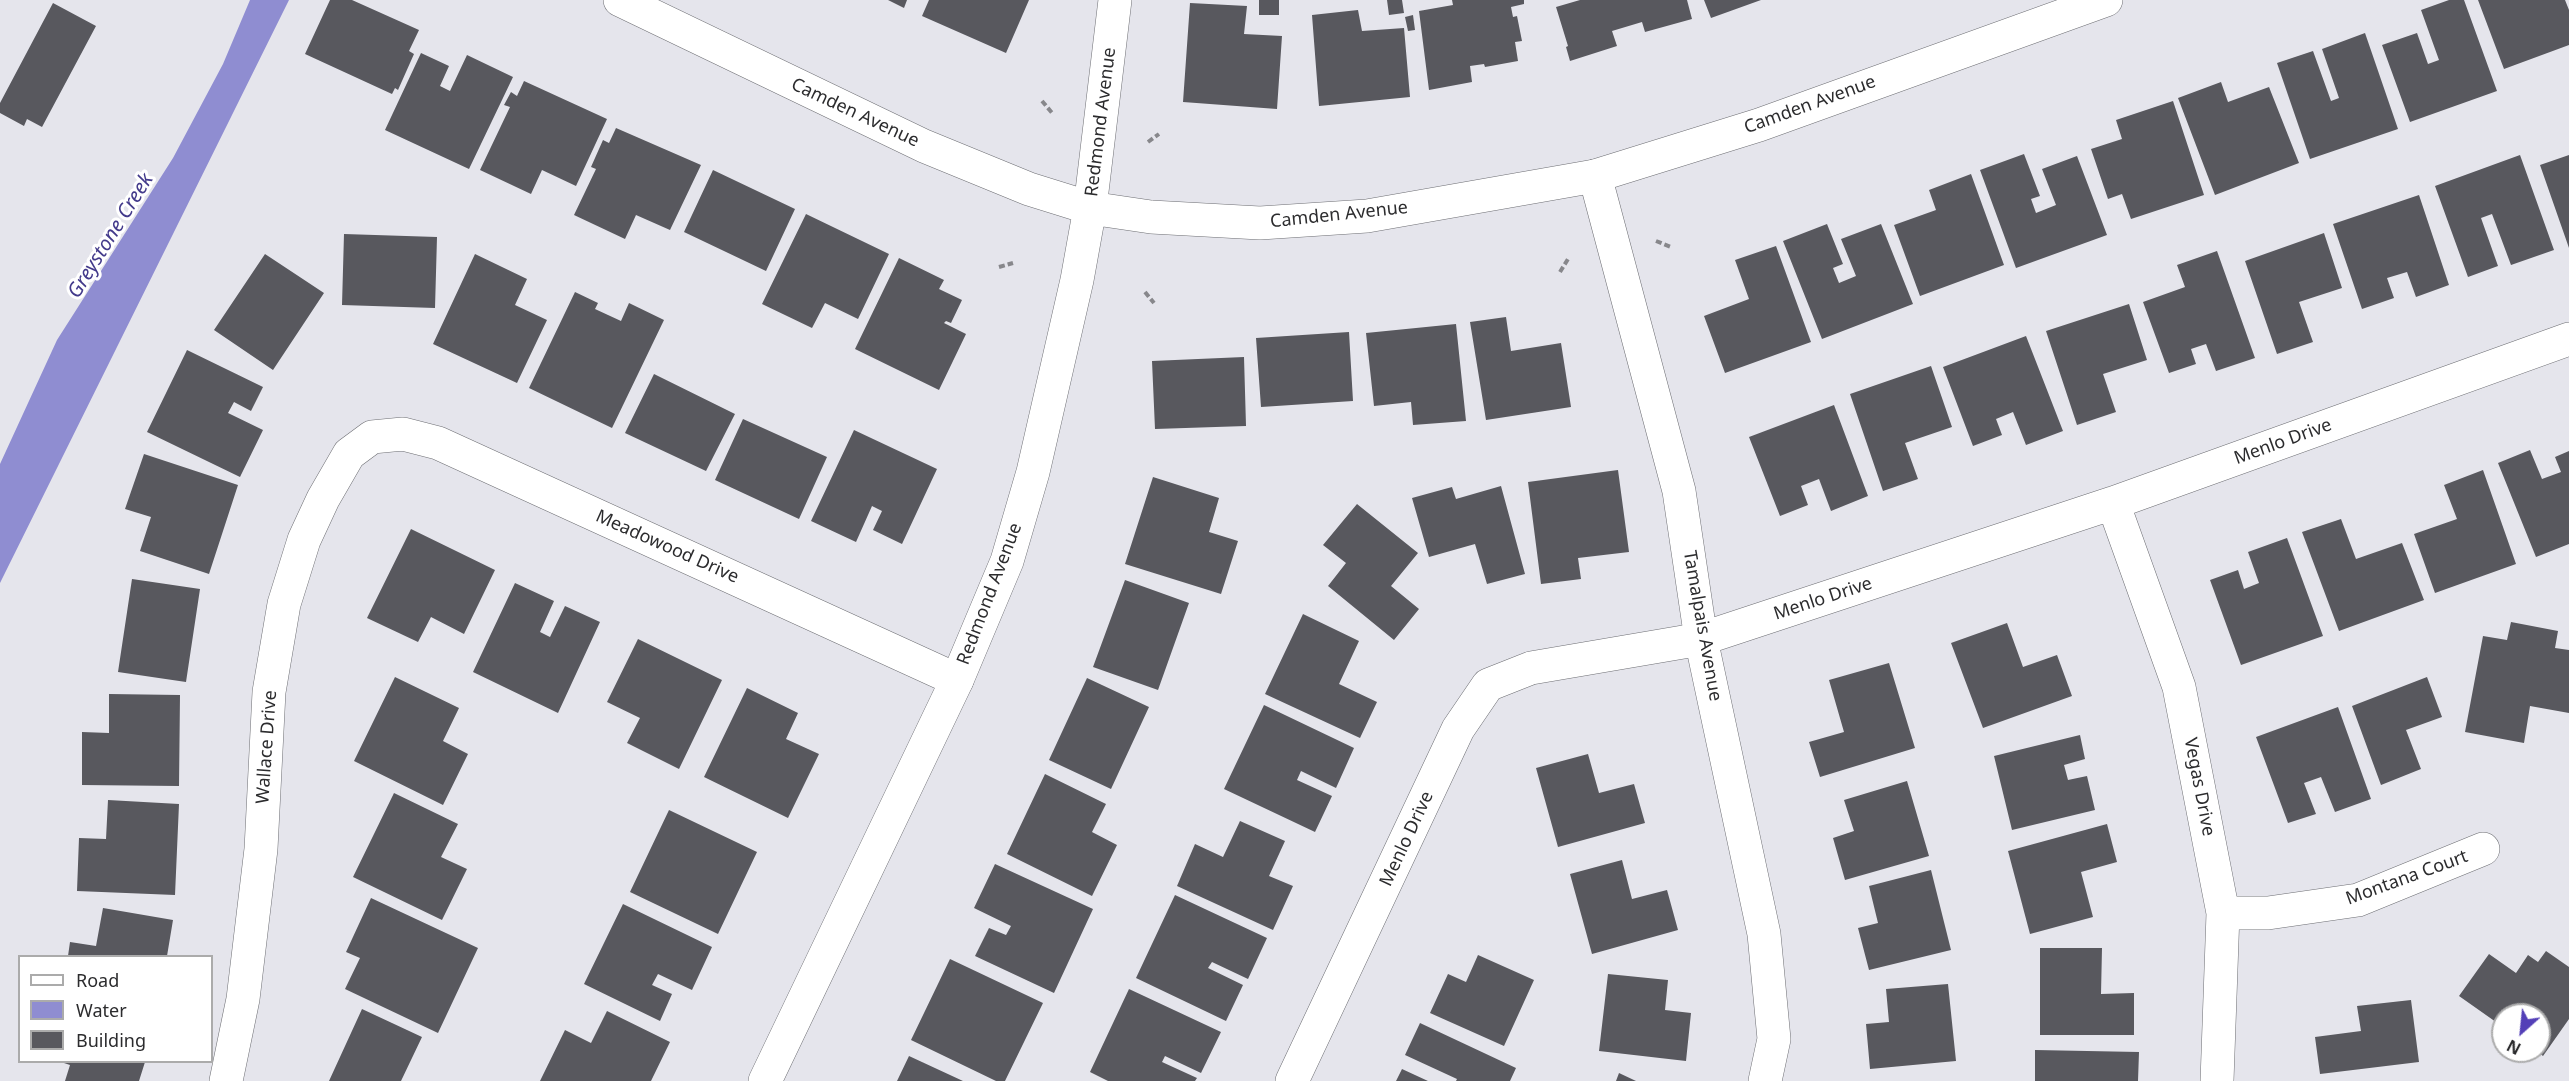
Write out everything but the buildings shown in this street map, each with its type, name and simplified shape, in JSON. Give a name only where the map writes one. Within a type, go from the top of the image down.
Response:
[{"type":"street","name":"Camden Avenue","points":[[620,0],[924,146],[1029,189],[1090,208],[1151,217],[1260,223],[1367,216],[1595,176],[1759,125],[2106,0]]},
{"type":"street","name":"Redmond Avenue","points":[[765,1081],[957,680],[1007,561],[1033,472],[1077,280],[1090,208],[1115,0]]},
{"type":"street","name":"Tamalpais Avenue","points":[[1595,176],[1679,491],[1701,639],[1764,934],[1774,1039],[1765,1081]]},
{"type":"street","name":"Menlo Drive","points":[[1292,1081],[1458,729],[1488,685],[1531,668],[1701,639],[2113,503],[2569,339]]},
{"type":"street","name":"Meadowood Drive","points":[[372,437],[403,434],[438,442],[957,680]]},
{"type":"street","name":"Wallace Drive","points":[[226,1081],[243,999],[261,849],[269,692],[284,604],[304,540],[323,499],[349,454],[372,437]]},
{"type":"street","name":"Vegas Drive","points":[[2113,503],[2179,687],[2223,913],[2217,1081]]},
{"type":"street","name":"Montana Court","points":[[2223,913],[2268,913],[2358,900],[2483,849]]},
{"type":"path","points":[[1042,101],[1053,114]]},
{"type":"path","points":[[1148,142],[1159,134]]},
{"type":"path","points":[[1656,241],[1671,247]]},
{"type":"path","points":[[1560,272],[1568,259]]},
{"type":"path","points":[[999,267],[1013,263]]},
{"type":"path","points":[[1145,292],[1154,303]]},
{"type":"water","points":[[250,0],[289,0],[0,583],[0,464],[57,340],[173,158],[223,64]]},
{"type":"water label","name":"Greystone Creek","points":[[111,236]]}]
